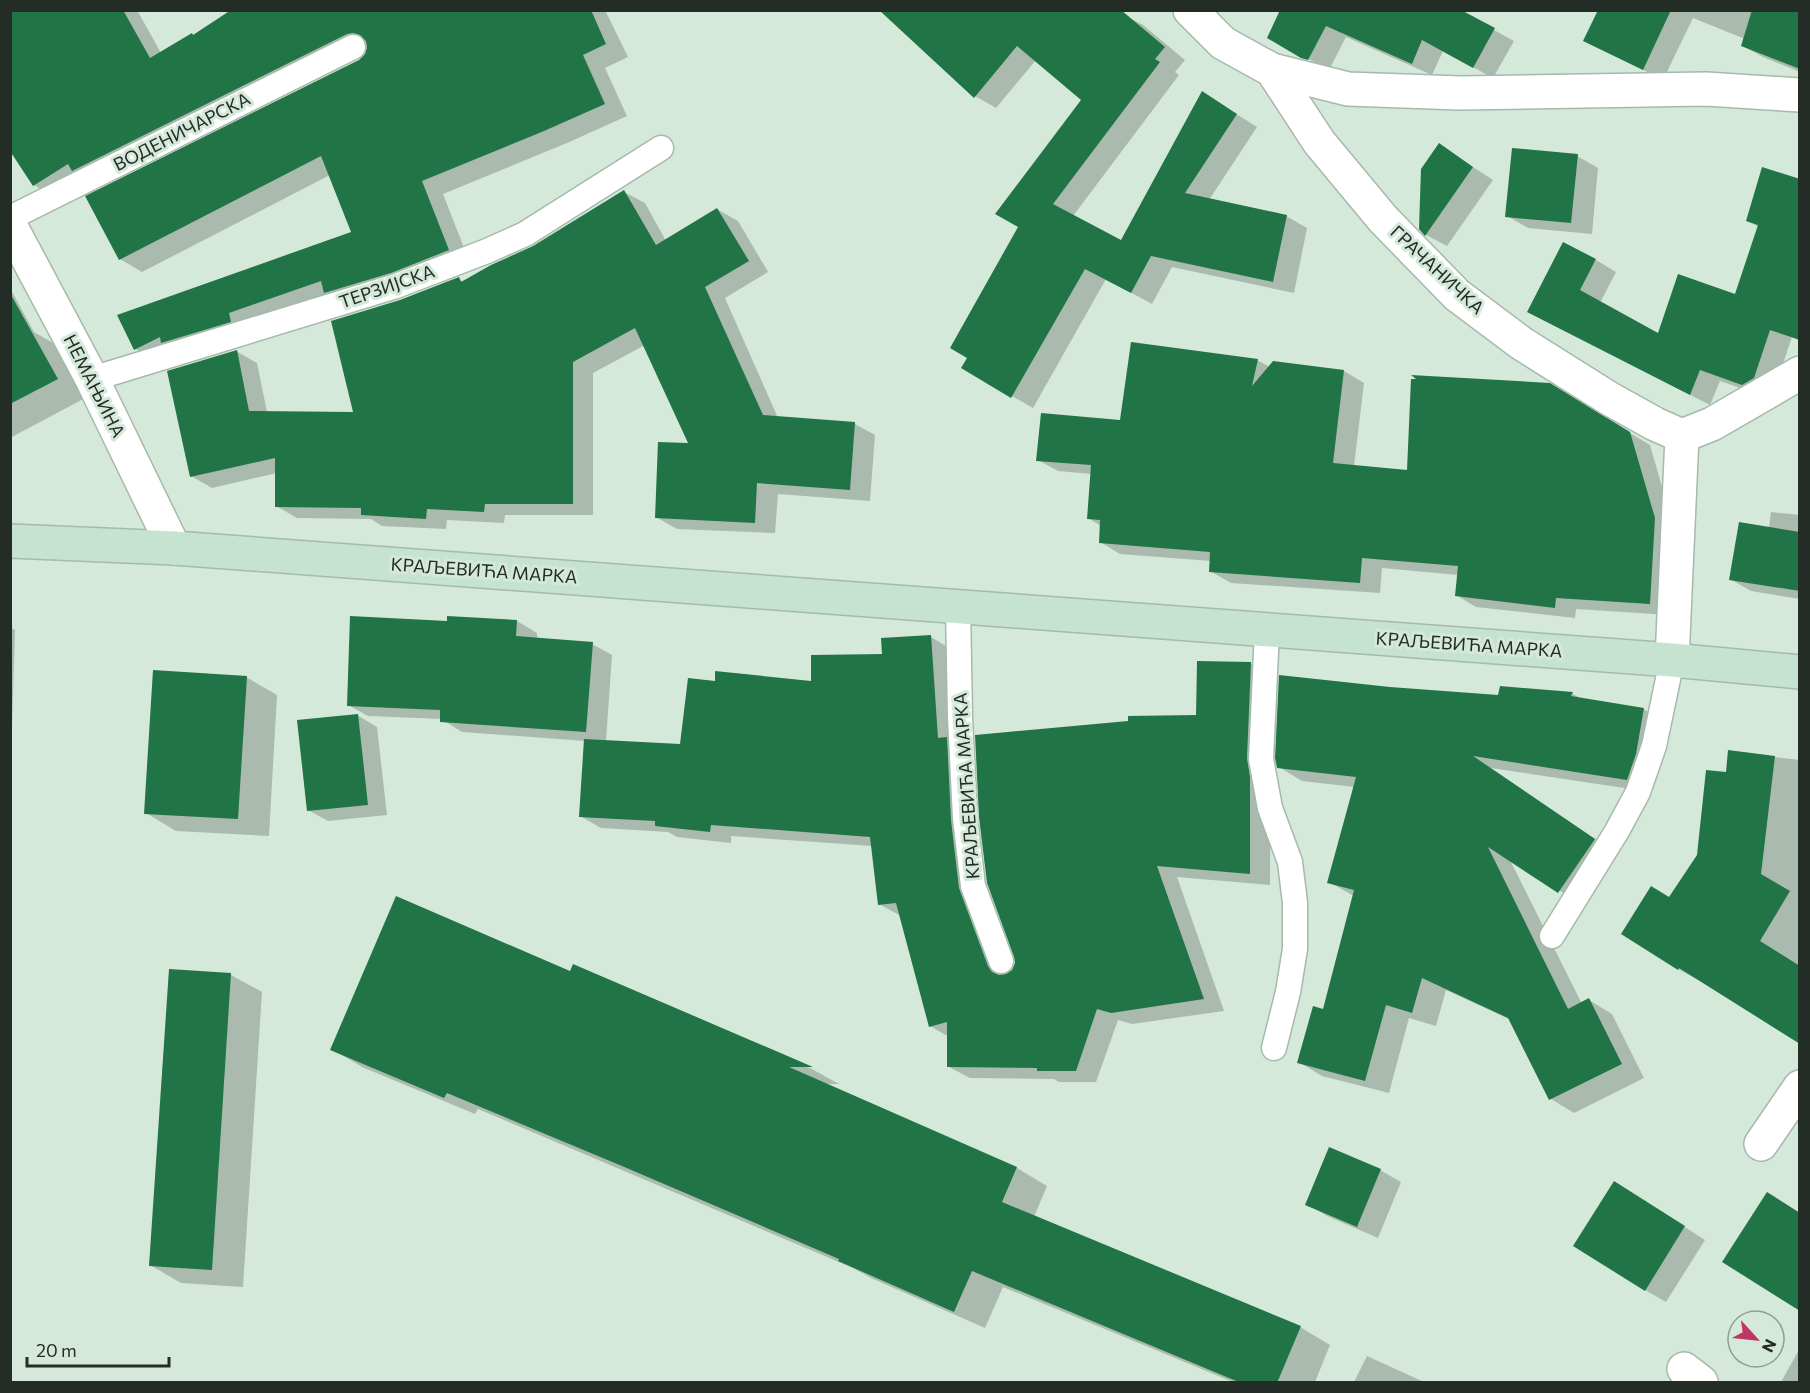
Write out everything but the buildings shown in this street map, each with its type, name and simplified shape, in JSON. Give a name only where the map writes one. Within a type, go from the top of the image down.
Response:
[{"type":"main road","name":"КРАЉЕВИЋА МАРКА","points":[[10,541],[174,548],[1672,660],[1800,672]]},
{"type":"street","name":"ГРАЧАНИЧКА","points":[[1190,10],[1223,43],[1272,70],[1348,89],[1460,93],[1706,89],[1800,95]]},
{"type":"street","name":"ГРАЧАНИЧКА","points":[[1272,70],[1319,141],[1383,219],[1457,295],[1521,342],[1610,399],[1682,436]]},
{"type":"street","name":"НЕМАЊИНА","points":[[10,225],[92,379],[174,548]]},
{"type":"street","points":[[1672,660],[1682,436],[1712,424],[1800,373]]},
{"type":"street","points":[[1761,1144],[1800,1087]]},
{"type":"lane","name":"ВОДЕНИЧАРСКА","points":[[10,218],[352,47]]},
{"type":"lane","name":"ТЕРЗИЈСКА","points":[[92,379],[396,286],[487,251],[525,234],[662,148]]},
{"type":"lane","name":"КРАЉЕВИЋА МАРКА","points":[[958,606],[965,818],[974,886],[1001,962]]},
{"type":"lane","points":[[1267,630],[1261,759],[1270,808],[1290,862],[1295,950],[1288,992],[1274,1048]]},
{"type":"lane","points":[[1552,936],[1617,831],[1638,792],[1654,746],[1672,660]]}]
